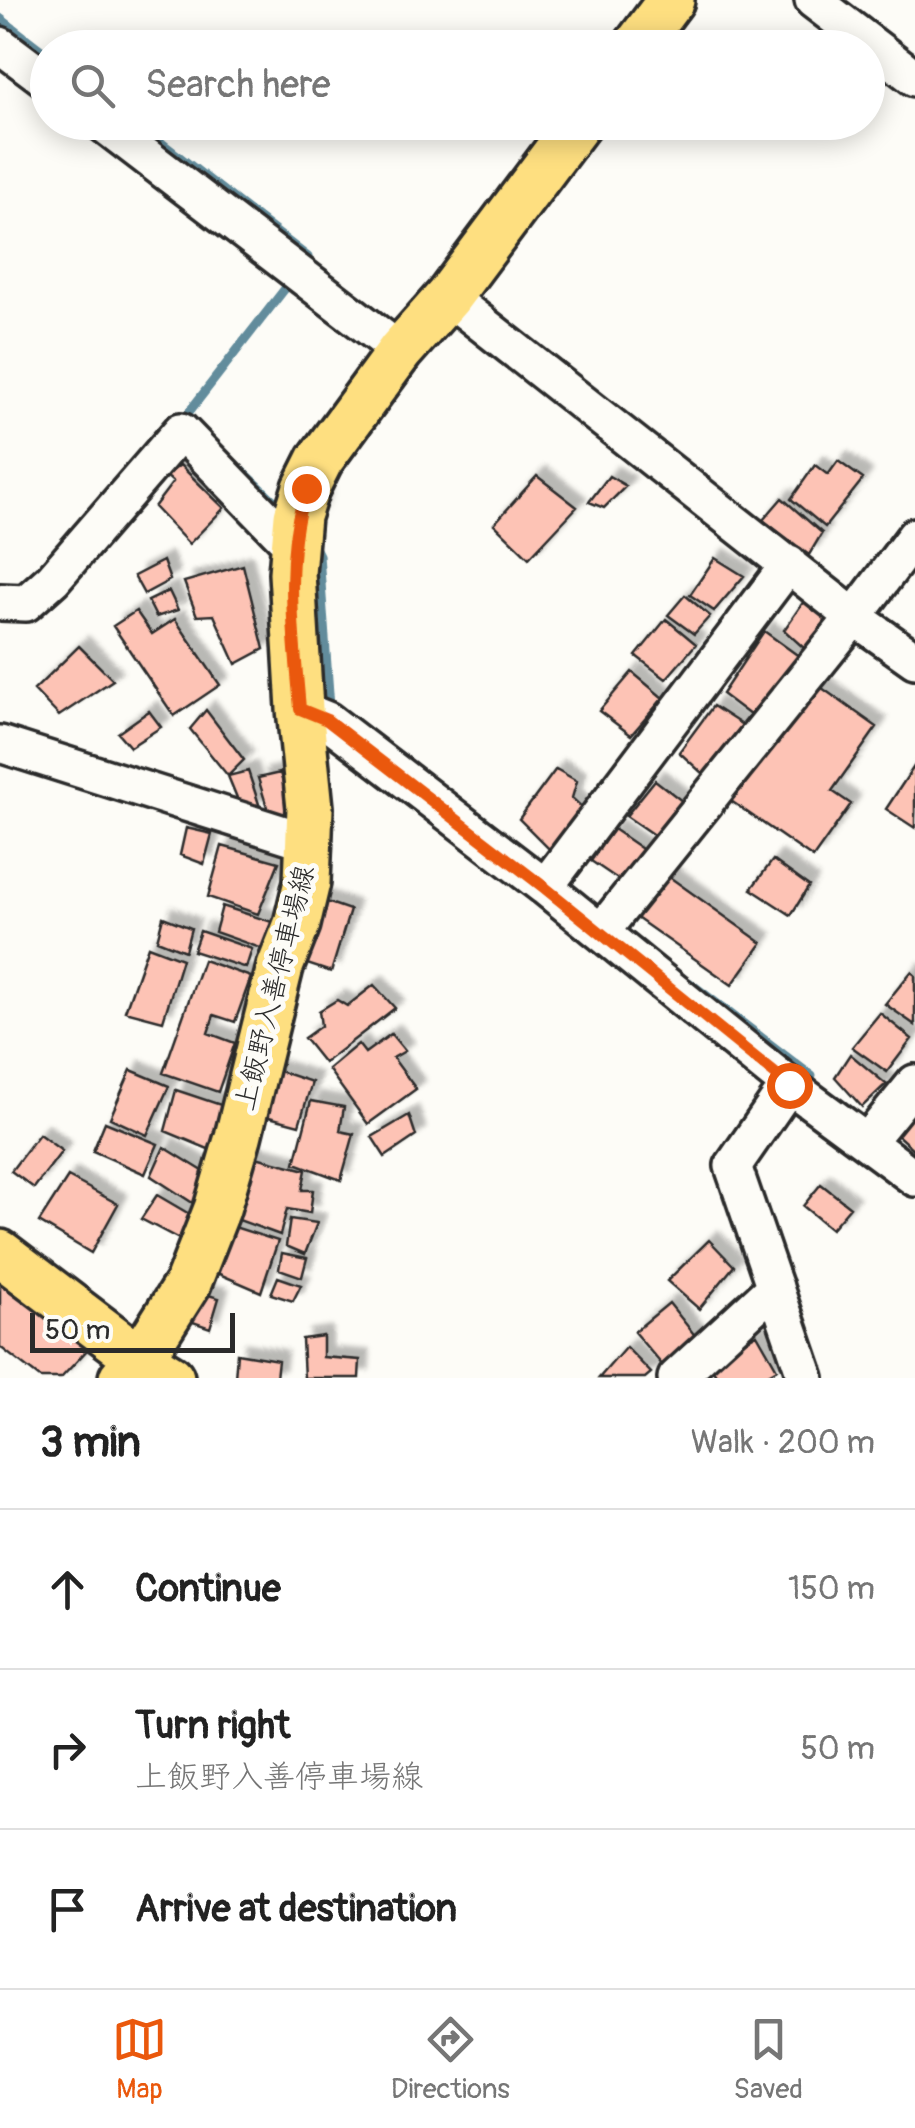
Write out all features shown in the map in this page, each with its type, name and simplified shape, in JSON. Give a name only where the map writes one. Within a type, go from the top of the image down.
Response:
[{"type":"main road","points":[[648,30],[668,1]]},
{"type":"main road","name":"上飯野入善停車場線","points":[[144,1372],[188,1283],[216,1209],[280,967],[297,924],[307,882],[310,808],[292,573],[297,516],[306,488],[320,460],[400,351],[448,297],[566,140]]},
{"type":"main road","points":[[0,1253],[144,1372]]},
{"type":"street","points":[[812,0],[852,30]]},
{"type":"street","points":[[0,45],[30,68]]},
{"type":"street","points":[[885,55],[915,78]]},
{"type":"street","points":[[125,140],[400,351]]},
{"type":"street","points":[[448,297],[854,617],[915,660]]},
{"type":"street","points":[[0,602],[26,603],[53,578],[182,431],[282,535],[295,537]]},
{"type":"street","points":[[601,932],[915,536]]},
{"type":"street","points":[[545,888],[789,564]]},
{"type":"street","points":[[300,709],[327,720],[601,932],[789,1085],[915,1178]]},
{"type":"street","points":[[0,744],[309,842]]},
{"type":"street","points":[[867,1142],[915,1082]]},
{"type":"street","points":[[789,1085],[733,1166],[806,1378]]},
{"type":"street","points":[[676,1378],[775,1287]]},
{"type":"building","points":[[838,461],[863,479],[825,527],[791,499],[815,465],[828,475]]},
{"type":"building","points":[[180,465],[224,508],[189,544],[154,507],[173,482],[166,476]]},
{"type":"building","points":[[537,476],[577,507],[529,558],[494,524]]},
{"type":"building","points":[[609,476],[626,486],[604,508],[589,502]]},
{"type":"building","points":[[782,498],[822,533],[809,555],[763,520]]},
{"type":"building","points":[[715,558],[744,576],[714,611],[690,595]]},
{"type":"building","points":[[163,561],[170,580],[144,594],[134,576]]},
{"type":"building","points":[[243,565],[264,649],[236,664],[214,615],[197,616],[184,582]]},
{"type":"building","points":[[169,591],[178,610],[156,617],[148,601]]},
{"type":"building","points":[[685,595],[710,616],[694,634],[668,615]]},
{"type":"building","points":[[806,598],[832,618],[805,649],[784,630]]},
{"type":"building","points":[[136,611],[152,634],[175,619],[220,685],[174,716],[113,626]]},
{"type":"building","points":[[666,619],[696,644],[666,679],[636,656]]},
{"type":"building","points":[[764,631],[800,657],[750,715],[722,694]]},
{"type":"building","points":[[79,646],[113,680],[59,716],[34,690]]},
{"type":"building","points":[[632,672],[663,698],[631,735],[599,711]]},
{"type":"building","points":[[815,683],[877,727],[832,791],[851,804],[813,858],[731,801]]},
{"type":"building","points":[[713,706],[744,726],[704,775],[679,752]]},
{"type":"building","points":[[206,710],[244,760],[228,776],[190,729]]},
{"type":"building","points":[[149,711],[161,727],[130,747],[118,733]]},
{"type":"building","points":[[915,765],[915,828],[886,809]]},
{"type":"building","points":[[556,769],[577,781],[572,798],[585,810],[551,851],[519,819]]},
{"type":"building","points":[[248,771],[260,807],[242,810],[228,776]]},
{"type":"building","points":[[280,773],[292,814],[271,820],[258,778]]},
{"type":"building","points":[[655,780],[687,805],[661,840],[626,816]]},
{"type":"building","points":[[186,828],[212,834],[204,864],[180,855]]},
{"type":"building","points":[[613,829],[648,853],[625,884],[591,861]]},
{"type":"building","points":[[222,846],[279,862],[258,914],[208,897]]},
{"type":"building","points":[[773,860],[809,886],[791,915],[751,889]]},
{"type":"building","points":[[661,871],[762,943],[732,985],[631,914]]},
{"type":"building","points":[[318,899],[350,910],[331,972],[298,961]]},
{"type":"building","points":[[222,906],[272,922],[263,949],[215,932]]},
{"type":"building","points":[[163,917],[191,928],[185,951],[157,940]]},
{"type":"building","points":[[200,931],[252,949],[246,968],[193,951]]},
{"type":"building","points":[[148,946],[182,959],[163,1021],[125,1011]]},
{"type":"building","points":[[203,960],[251,977],[235,1022],[214,1015],[208,1033],[235,1043],[218,1092],[163,1073]]},
{"type":"building","points":[[911,972],[915,975],[915,1025],[885,1004]]},
{"type":"building","points":[[374,985],[395,1008],[324,1063],[304,1038],[321,1026],[319,1011],[337,1000],[347,1006]]},
{"type":"building","points":[[880,1013],[912,1039],[887,1072],[852,1047]]},
{"type":"building","points":[[391,1034],[405,1051],[393,1058],[416,1089],[368,1124],[328,1069],[358,1044],[365,1053]]},
{"type":"building","points":[[850,1054],[886,1084],[862,1107],[835,1077]]},
{"type":"building","points":[[264,1066],[312,1082],[299,1125],[254,1113]]},
{"type":"building","points":[[131,1070],[169,1086],[147,1135],[110,1118]]},
{"type":"building","points":[[176,1090],[224,1106],[213,1151],[165,1131]]},
{"type":"building","points":[[311,1101],[344,1107],[340,1131],[354,1134],[341,1180],[295,1163]]},
{"type":"building","points":[[915,1106],[915,1151],[895,1133]]},
{"type":"building","points":[[409,1115],[416,1136],[385,1157],[372,1137]]},
{"type":"building","points":[[105,1122],[158,1144],[145,1174],[93,1151]]},
{"type":"building","points":[[39,1134],[62,1151],[34,1188],[11,1171]]},
{"type":"building","points":[[164,1147],[211,1176],[199,1207],[151,1176]]},
{"type":"building","points":[[244,1154],[306,1170],[302,1190],[313,1190],[310,1213],[287,1209],[280,1235],[225,1215]]},
{"type":"building","points":[[68,1177],[118,1204],[91,1253],[39,1222]]},
{"type":"building","points":[[821,1184],[850,1207],[831,1229],[803,1206]]},
{"type":"building","points":[[157,1195],[191,1215],[179,1239],[141,1219]]},
{"type":"building","points":[[290,1219],[317,1223],[305,1254],[286,1246]]},
{"type":"building","points":[[222,1223],[278,1241],[261,1292],[203,1267]]},
{"type":"building","points":[[709,1240],[734,1266],[699,1309],[667,1281]]},
{"type":"building","points":[[282,1253],[307,1258],[302,1277],[279,1269]]},
{"type":"building","points":[[278,1277],[301,1285],[293,1301],[271,1294]]},
{"type":"building","points":[[0,1284],[89,1348],[61,1378],[40,1378],[0,1347]]},
{"type":"building","points":[[194,1291],[219,1298],[210,1328],[187,1320]]},
{"type":"building","points":[[669,1303],[697,1338],[664,1367],[634,1332]]},
{"type":"building","points":[[757,1334],[777,1369],[761,1378],[718,1378],[708,1362]]},
{"type":"building","points":[[323,1336],[323,1357],[360,1360],[359,1378],[304,1378],[302,1339]]},
{"type":"building","points":[[626,1347],[651,1373],[645,1378],[599,1378]]},
{"type":"building","points":[[237,1353],[278,1360],[276,1378],[235,1378]]},
{"type":"waterway","points":[[0,18],[30,41]]},
{"type":"waterway","points":[[158,140],[308,257],[302,264]]},
{"type":"waterway","points":[[191,422],[185,417],[294,277]]},
{"type":"waterway","points":[[242,470],[285,511]]},
{"type":"waterway","points":[[312,541],[319,555],[330,707],[335,711]]},
{"type":"waterway","points":[[689,982],[812,1076],[803,1088]]},
{"type":"route","points":[[306,488],[297,516],[292,573],[300,709],[327,720],[545,888],[789,1085]]}]
